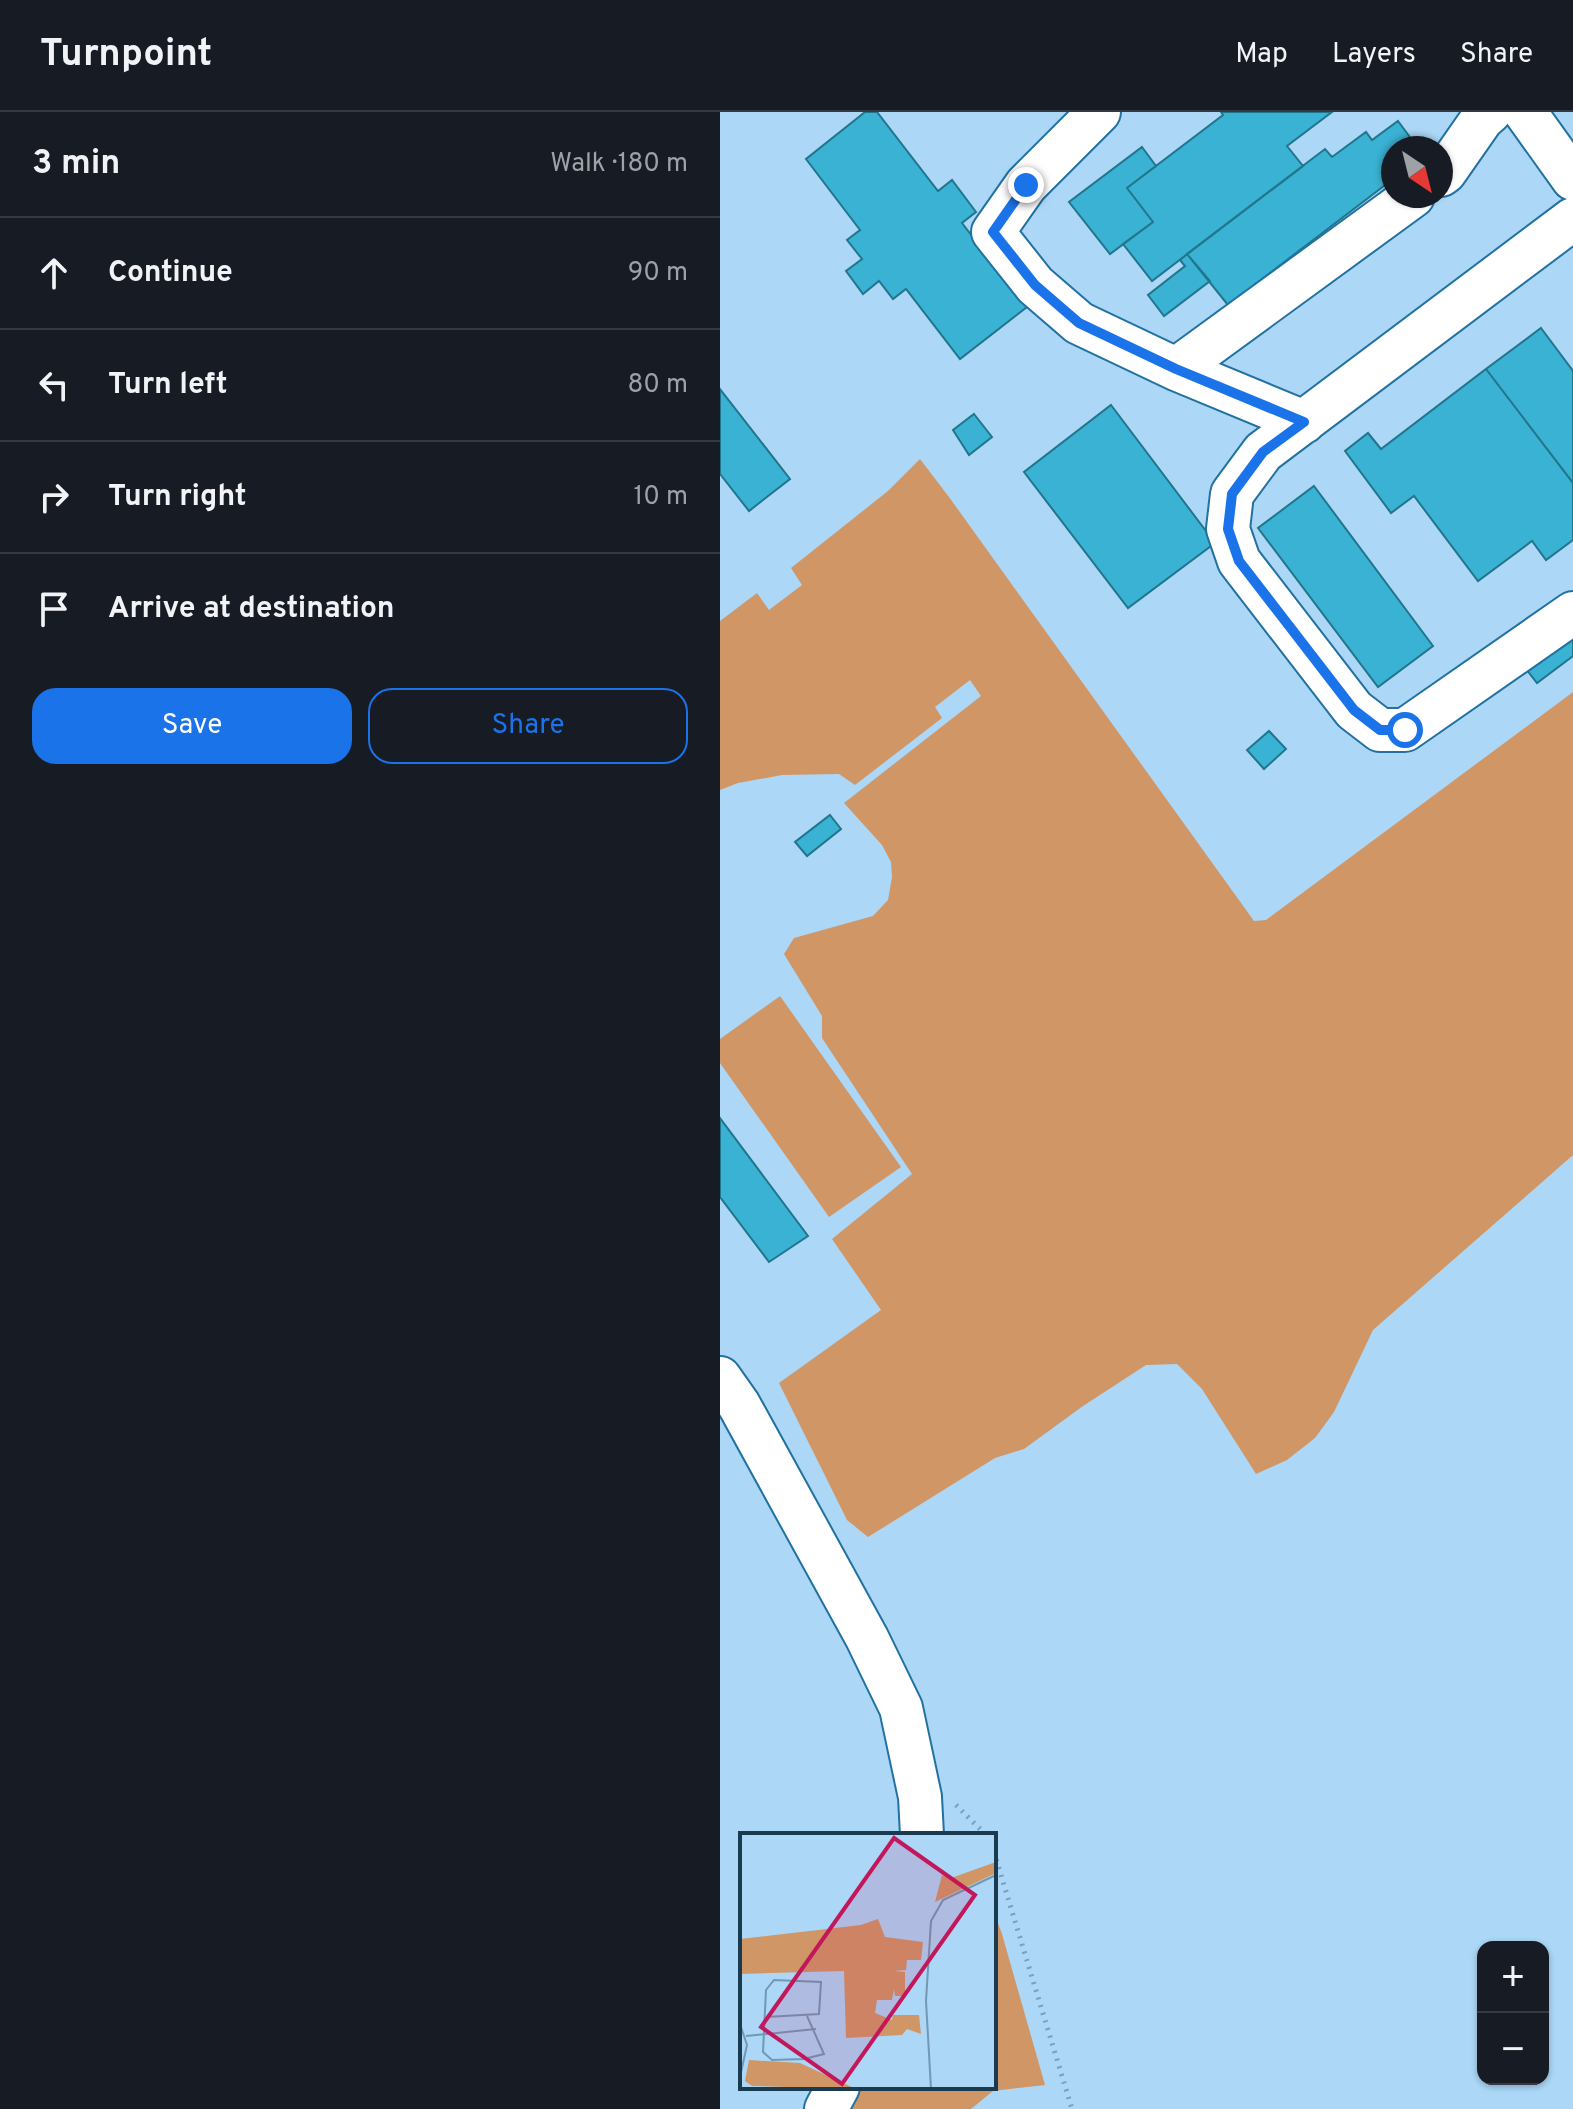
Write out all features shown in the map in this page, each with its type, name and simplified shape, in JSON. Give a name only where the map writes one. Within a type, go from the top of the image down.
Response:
[{"type":"street","points":[[1099,112],[1026,185],[993,232],[1035,285],[1079,323],[1176,369],[1304,422]]},
{"type":"street","points":[[1453,159],[1490,112]]},
{"type":"street","points":[[1525,112],[1573,179]]},
{"type":"street","points":[[1176,369],[1397,208]]},
{"type":"street","points":[[1573,219],[1263,452],[1232,494],[1228,529],[1239,561],[1354,710],[1380,730],[1405,730],[1573,613]]},
{"type":"street","points":[[720,1378],[739,1405],[867,1638],[901,1708],[920,1797],[922,1833]]},
{"type":"street","points":[[826,2109],[837,2089]]},
{"type":"path","points":[[996,1859],[1072,2109]]},
{"type":"shaded area","points":[[920,459],[1254,921],[1266,920],[1573,692],[1573,1155],[1373,1330],[1334,1412],[1315,1438],[1287,1460],[1256,1474],[1202,1389],[1177,1364],[1146,1365],[1024,1449],[995,1458],[868,1537],[847,1520],[779,1383],[881,1310],[832,1239],[912,1174],[822,1038],[822,1016],[784,954],[794,938],[873,916],[888,900],[891,862],[882,845],[844,803],[981,696],[970,680],[935,707],[942,718],[855,785],[839,774],[782,775],[738,783],[720,790],[720,621],[757,593],[769,610],[802,585],[791,568],[888,491]]},
{"type":"shaded area","points":[[780,996],[901,1167],[829,1217],[720,1063],[720,1039]]},
{"type":"shaded area","points":[[996,1918],[1045,2085],[993,2091],[971,2109],[847,2109],[860,2089],[996,2089]]},
{"type":"building","points":[[865,112],[877,112],[938,191],[952,180],[976,212],[962,223],[1027,307],[960,359],[906,289],[893,299],[879,281],[863,294],[846,271],[862,259],[847,240],[860,230],[806,159]]},
{"type":"building","points":[[1221,112],[1332,112],[1287,146],[1303,166],[1152,281],[1123,244],[1153,222],[1127,188],[1223,115]]},
{"type":"building","points":[[1398,121],[1409,136],[1381,136],[1381,188],[1228,305],[1187,254],[1325,149],[1332,157],[1366,132],[1372,140]]},
{"type":"building","points":[[1142,147],[1156,166],[1127,188],[1153,222],[1110,254],[1069,202]]},
{"type":"building","points":[[1187,254],[1210,281],[1164,316],[1148,295],[1185,266],[1180,260]]},
{"type":"building","points":[[1541,328],[1573,371],[1573,483],[1486,369]]},
{"type":"building","points":[[1486,369],[1573,483],[1573,540],[1546,560],[1532,541],[1478,581],[1414,496],[1391,513],[1345,451],[1368,433],[1381,449]]},
{"type":"building","points":[[720,389],[790,479],[749,511],[720,474]]},
{"type":"building","points":[[1111,405],[1215,543],[1128,608],[1024,472]]},
{"type":"building","points":[[974,414],[992,437],[969,455],[953,430]]},
{"type":"building","points":[[1314,486],[1433,646],[1378,687],[1258,528]]},
{"type":"building","points":[[1566,633],[1573,642],[1573,656],[1537,683],[1523,665]]},
{"type":"building","points":[[1269,731],[1286,749],[1264,769],[1247,750]]},
{"type":"building","points":[[830,815],[841,829],[807,856],[795,842]]},
{"type":"building","points":[[720,1118],[808,1236],[769,1262],[720,1197]]},
{"type":"route","points":[[1026,185],[993,232],[1035,285],[1079,323],[1176,369],[1304,422],[1263,452],[1232,494],[1228,529],[1239,561],[1354,710],[1380,730],[1405,730]]}]
